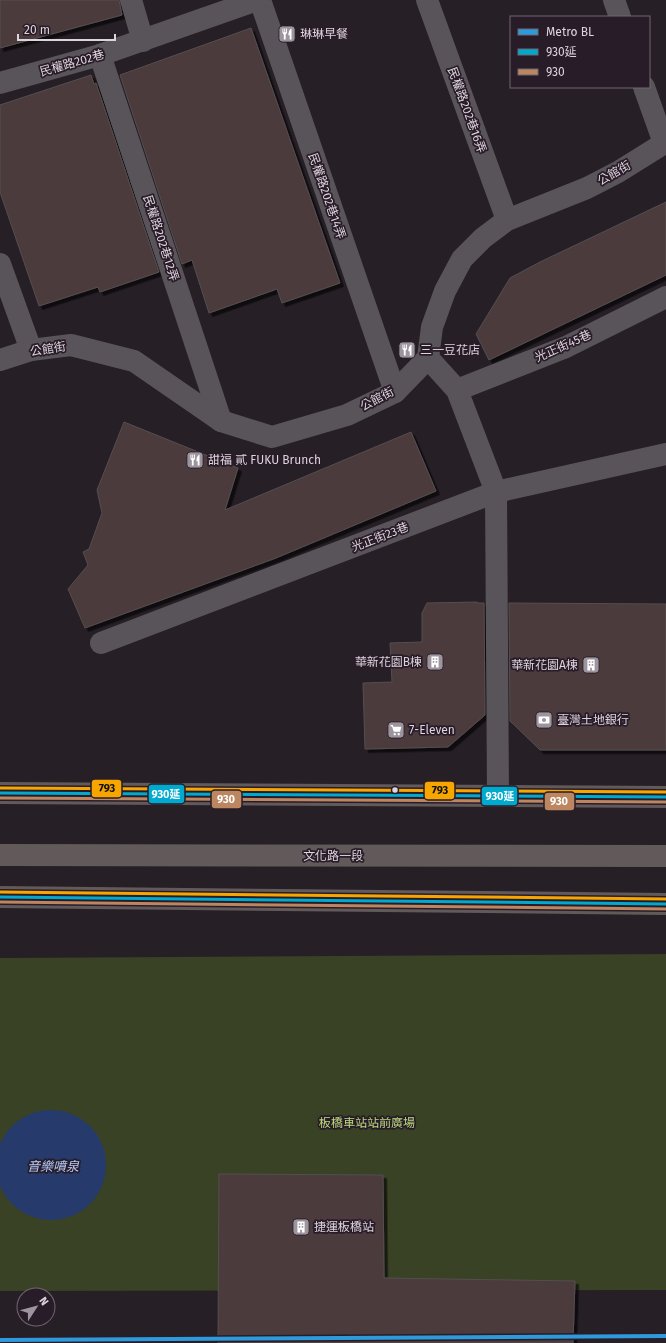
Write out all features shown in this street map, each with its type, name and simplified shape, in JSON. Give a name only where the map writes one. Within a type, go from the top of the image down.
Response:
[{"type":"main road","points":[[0,793],[666,797]]},
{"type":"main road","name":"文化路一段","points":[[0,855],[666,856]]},
{"type":"main road","points":[[0,897],[666,904]]},
{"type":"street","points":[[131,0],[143,41]]},
{"type":"street","name":"民權路202巷","points":[[0,82],[100,56],[258,0]]},
{"type":"street","name":"民權路202巷14弄","points":[[258,0],[395,392]]},
{"type":"street","name":"民權路202巷16弄","points":[[427,0],[507,220]]},
{"type":"street","points":[[614,0],[620,16]]},
{"type":"street","name":"民權路202巷12弄","points":[[100,56],[221,421]]},
{"type":"street","points":[[644,88],[665,143]]},
{"type":"street","name":"公館街","points":[[0,360],[31,350],[71,345],[134,361],[221,421],[272,437],[347,415],[395,392],[428,358],[432,327],[445,291],[462,259],[483,238],[507,220],[587,188],[618,172],[665,143]]},
{"type":"street","points":[[0,264],[31,350]]},
{"type":"street","name":"光正街45巷","points":[[457,390],[566,346],[666,296]]},
{"type":"street","points":[[428,358],[457,390],[496,492],[498,796]]},
{"type":"street","name":"光正街23巷","points":[[101,644],[496,492],[666,454]]},
{"type":"green space","name":"板橋車站站前廣場","points":[[666,954],[666,1290],[56,1291],[56,1287],[16,1287],[16,1291],[0,1291],[0,958]]},
{"type":"water","name":"音樂噴泉","points":[[40,1111],[62,1111],[82,1119],[97,1134],[105,1154],[105,1176],[97,1196],[82,1211],[62,1219],[40,1219],[20,1211],[5,1196],[-1,1183],[-1,1147],[5,1134],[20,1119]]},
{"type":"building","points":[[0,0],[119,0],[122,15],[0,48]]},
{"type":"building","points":[[251,28],[340,283],[282,303],[277,289],[209,313],[192,260],[182,264],[120,75]]},
{"type":"building","points":[[91,75],[94,84],[96,83],[159,272],[100,292],[98,287],[39,306],[0,192],[0,105]]},
{"type":"building","points":[[666,202],[666,275],[489,360],[476,334],[510,278],[540,262]]},
{"type":"building","points":[[124,422],[238,468],[225,510],[411,432],[436,491],[276,558],[85,628],[68,589],[88,565],[83,552],[89,549],[102,513],[97,490]]},
{"type":"building","name":"華新花園B棟","points":[[427,603],[484,603],[485,715],[448,747],[365,749],[363,683],[392,682],[390,643],[422,642],[422,613]]},
{"type":"building","name":"華新花園A棟","points":[[509,603],[666,604],[666,750],[540,750],[510,721]]},
{"type":"building","name":"捷運板橋站","points":[[219,1174],[383,1175],[384,1278],[575,1281],[573,1343],[218,1343]]},
{"type":"metro line","name":"BL","points":[[0,1340],[666,1336]]},
{"type":"transit line","name":"793","points":[[0,788],[666,792]]},
{"type":"transit line","name":"930延","points":[[0,793],[666,797]]},
{"type":"transit line","name":"930","points":[[0,798],[666,802]]},
{"type":"transit line","name":"793","points":[[0,892],[666,899]]},
{"type":"transit line","name":"930延","points":[[0,897],[666,904]]},
{"type":"transit line","name":"930","points":[[0,902],[666,909]]},
{"type":"place","name":"琳琳早餐","points":[[287,34]]},
{"type":"place","name":"三一豆花店","points":[[407,350]]},
{"type":"place","name":"甜福 貳 FUKU Brunch","points":[[195,460]]},
{"type":"place","name":"華新花園B棟","points":[[435,662]]},
{"type":"place","name":"華新花園A棟","points":[[591,665]]},
{"type":"place","name":"臺灣土地銀行","points":[[544,720]]},
{"type":"place","name":"7-Eleven","points":[[396,730]]},
{"type":"place","name":"捷運板橋站","points":[[301,1227]]}]
